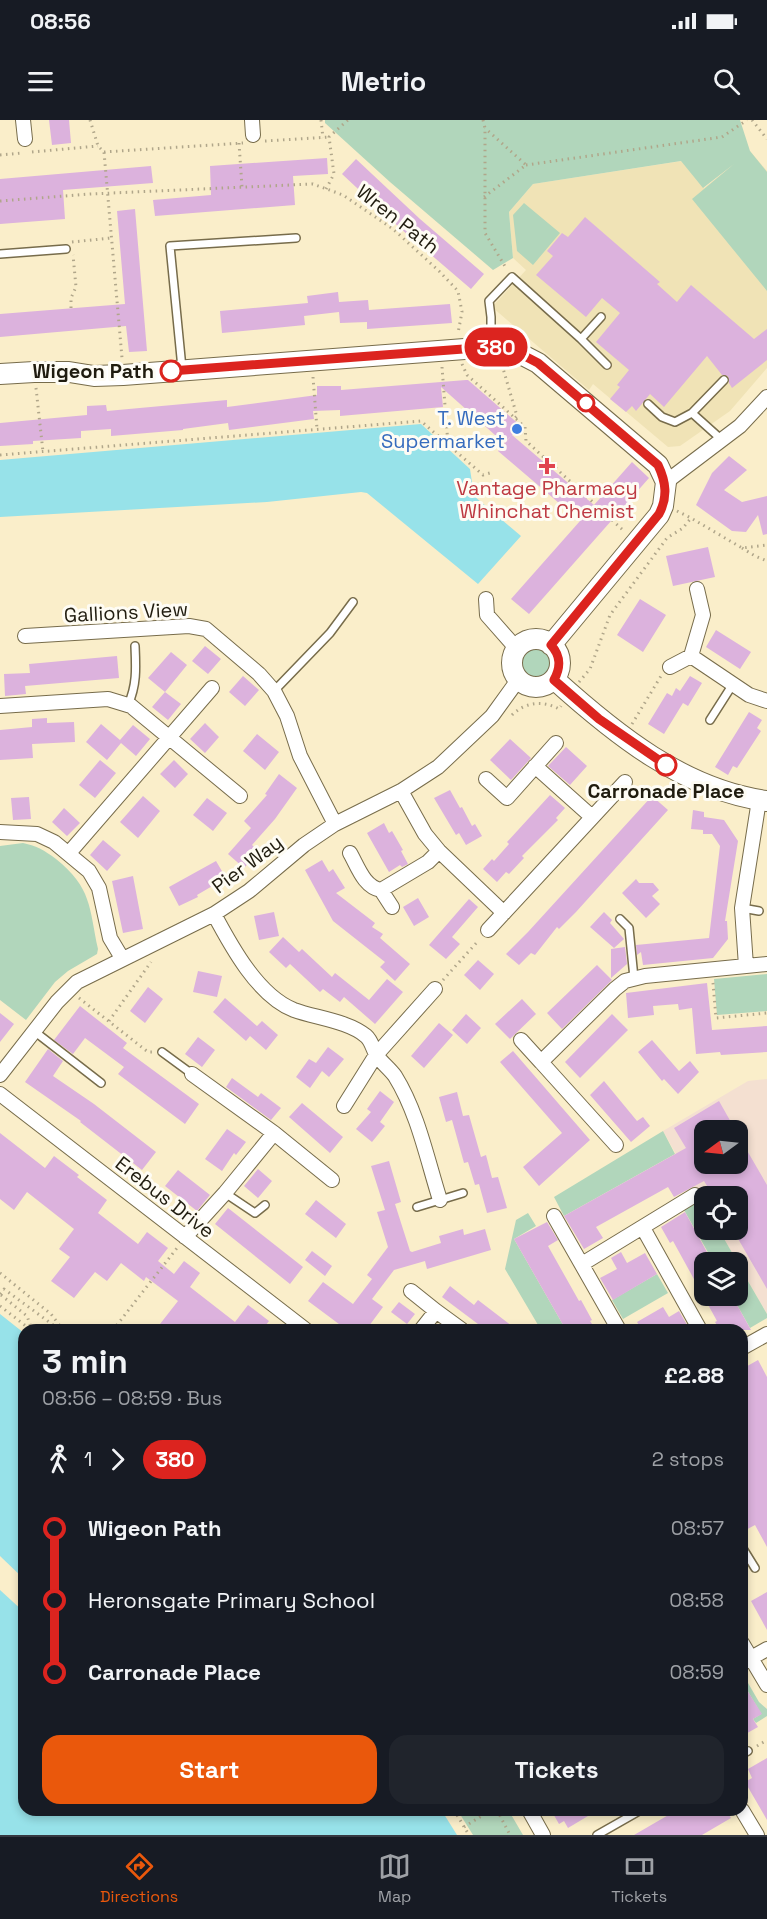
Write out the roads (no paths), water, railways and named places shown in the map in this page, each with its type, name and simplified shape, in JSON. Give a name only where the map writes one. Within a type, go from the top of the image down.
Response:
[{"type":"street","points":[[23,120],[25,139]]},
{"type":"street","points":[[252,120],[253,139]]},
{"type":"street","points":[[0,374],[69,372],[94,376],[123,375],[448,350],[495,352],[513,350],[538,363],[658,465],[666,482],[663,506],[659,514],[551,645]]},
{"type":"street","points":[[666,482],[740,426],[767,396]]},
{"type":"street","points":[[670,667],[691,656],[703,615],[697,589]]},
{"type":"street","points":[[486,599],[487,615],[517,649]]},
{"type":"street","name":"Gallions View","points":[[26,636],[189,626],[206,629],[259,674],[274,691],[287,716],[300,756],[335,824]]},
{"type":"street","points":[[537,639],[551,645],[556,651],[560,666],[554,680],[540,687],[525,685],[518,680],[512,665],[517,649],[529,640],[537,639]]},
{"type":"street","points":[[691,656],[749,695],[767,701]]},
{"type":"street","name":"Pier Way","points":[[0,1075],[72,986],[122,958],[214,914],[249,891],[304,845],[335,824],[401,791],[438,767],[492,716],[518,680]]},
{"type":"street","points":[[554,680],[599,719],[666,765],[691,779],[717,789],[763,800],[742,908],[746,966]]},
{"type":"street","points":[[69,853],[212,688]]},
{"type":"street","points":[[0,706],[108,699],[128,705],[240,796]]},
{"type":"street","points":[[486,779],[507,798],[555,743]]},
{"type":"street","points":[[535,766],[592,817]]},
{"type":"street","points":[[488,930],[625,782]]},
{"type":"street","points":[[401,791],[425,834],[439,851],[504,913]]},
{"type":"street","points":[[0,831],[37,834],[54,842],[89,871],[99,888],[110,938],[122,958]]},
{"type":"street","points":[[381,890],[428,862],[439,851]]},
{"type":"street","points":[[350,853],[367,882],[373,888],[381,890],[392,907]]},
{"type":"street","points":[[214,914],[244,968],[269,993],[292,1009],[353,1029],[368,1037],[376,1055],[394,1075],[406,1096],[440,1200]]},
{"type":"street","points":[[542,1062],[615,989],[634,978],[767,964]]},
{"type":"street","points":[[344,1106],[376,1055],[435,988]]},
{"type":"street","points":[[521,1040],[616,1145]]},
{"type":"street","points":[[192,1074],[274,1133],[332,1180]]},
{"type":"street","name":"Erebus Drive","points":[[0,1094],[298,1324]]},
{"type":"street","points":[[185,1237],[274,1133]]},
{"type":"street","points":[[582,1264],[694,1196]]},
{"type":"street","points":[[554,1216],[617,1324]]},
{"type":"street","points":[[643,1228],[697,1324]]},
{"type":"street","points":[[411,1292],[454,1324]]},
{"type":"street","points":[[426,1324],[436,1311]]},
{"type":"street","points":[[748,1345],[767,1336]]},
{"type":"street","points":[[748,1659],[767,1649]]},
{"type":"street","points":[[748,1661],[767,1685]]},
{"type":"street","points":[[532,1816],[543,1835]]},
{"type":"street","points":[[746,1816],[757,1835]]},
{"type":"lane","points":[[182,370],[170,246],[296,238]]},
{"type":"lane","points":[[0,254],[66,249]]},
{"type":"lane","points":[[495,352],[489,301],[512,277],[607,365]]},
{"type":"lane","points":[[581,339],[601,317]]},
{"type":"lane","points":[[648,405],[662,417],[675,422],[692,412],[724,380]]},
{"type":"lane","points":[[692,412],[722,440]]},
{"type":"lane","points":[[274,691],[330,633],[353,602]]},
{"type":"lane","points":[[128,705],[135,689],[137,674],[135,646]]},
{"type":"lane","points":[[710,720],[733,684]]},
{"type":"lane","points":[[742,908],[759,911]]},
{"type":"lane","points":[[620,919],[629,928],[634,978]]},
{"type":"lane","points":[[34,1031],[101,1083]]},
{"type":"lane","points":[[162,1052],[192,1074]]},
{"type":"lane","points":[[225,1193],[255,1214],[265,1205]]},
{"type":"lane","points":[[417,1208],[463,1193]]},
{"type":"lane","points":[[748,1557],[755,1568]]},
{"type":"lane","points":[[597,1835],[630,1816]]},
{"type":"water","points":[[421,424],[470,469],[474,496],[521,536],[478,584],[367,493],[361,492],[267,502],[0,517],[0,460]]},
{"type":"water","points":[[0,1314],[18,1328],[18,1816],[445,1816],[457,1835],[0,1835]]},
{"type":"place","name":"Wigeon Path","points":[[171,371]]},
{"type":"place","name":"T. West Supermarket","points":[[517,429]]},
{"type":"place","name":"Vantage Pharmacy Whinchat Chemist","points":[[547,466]]},
{"type":"place","name":"Carronade Place","points":[[666,765]]}]
